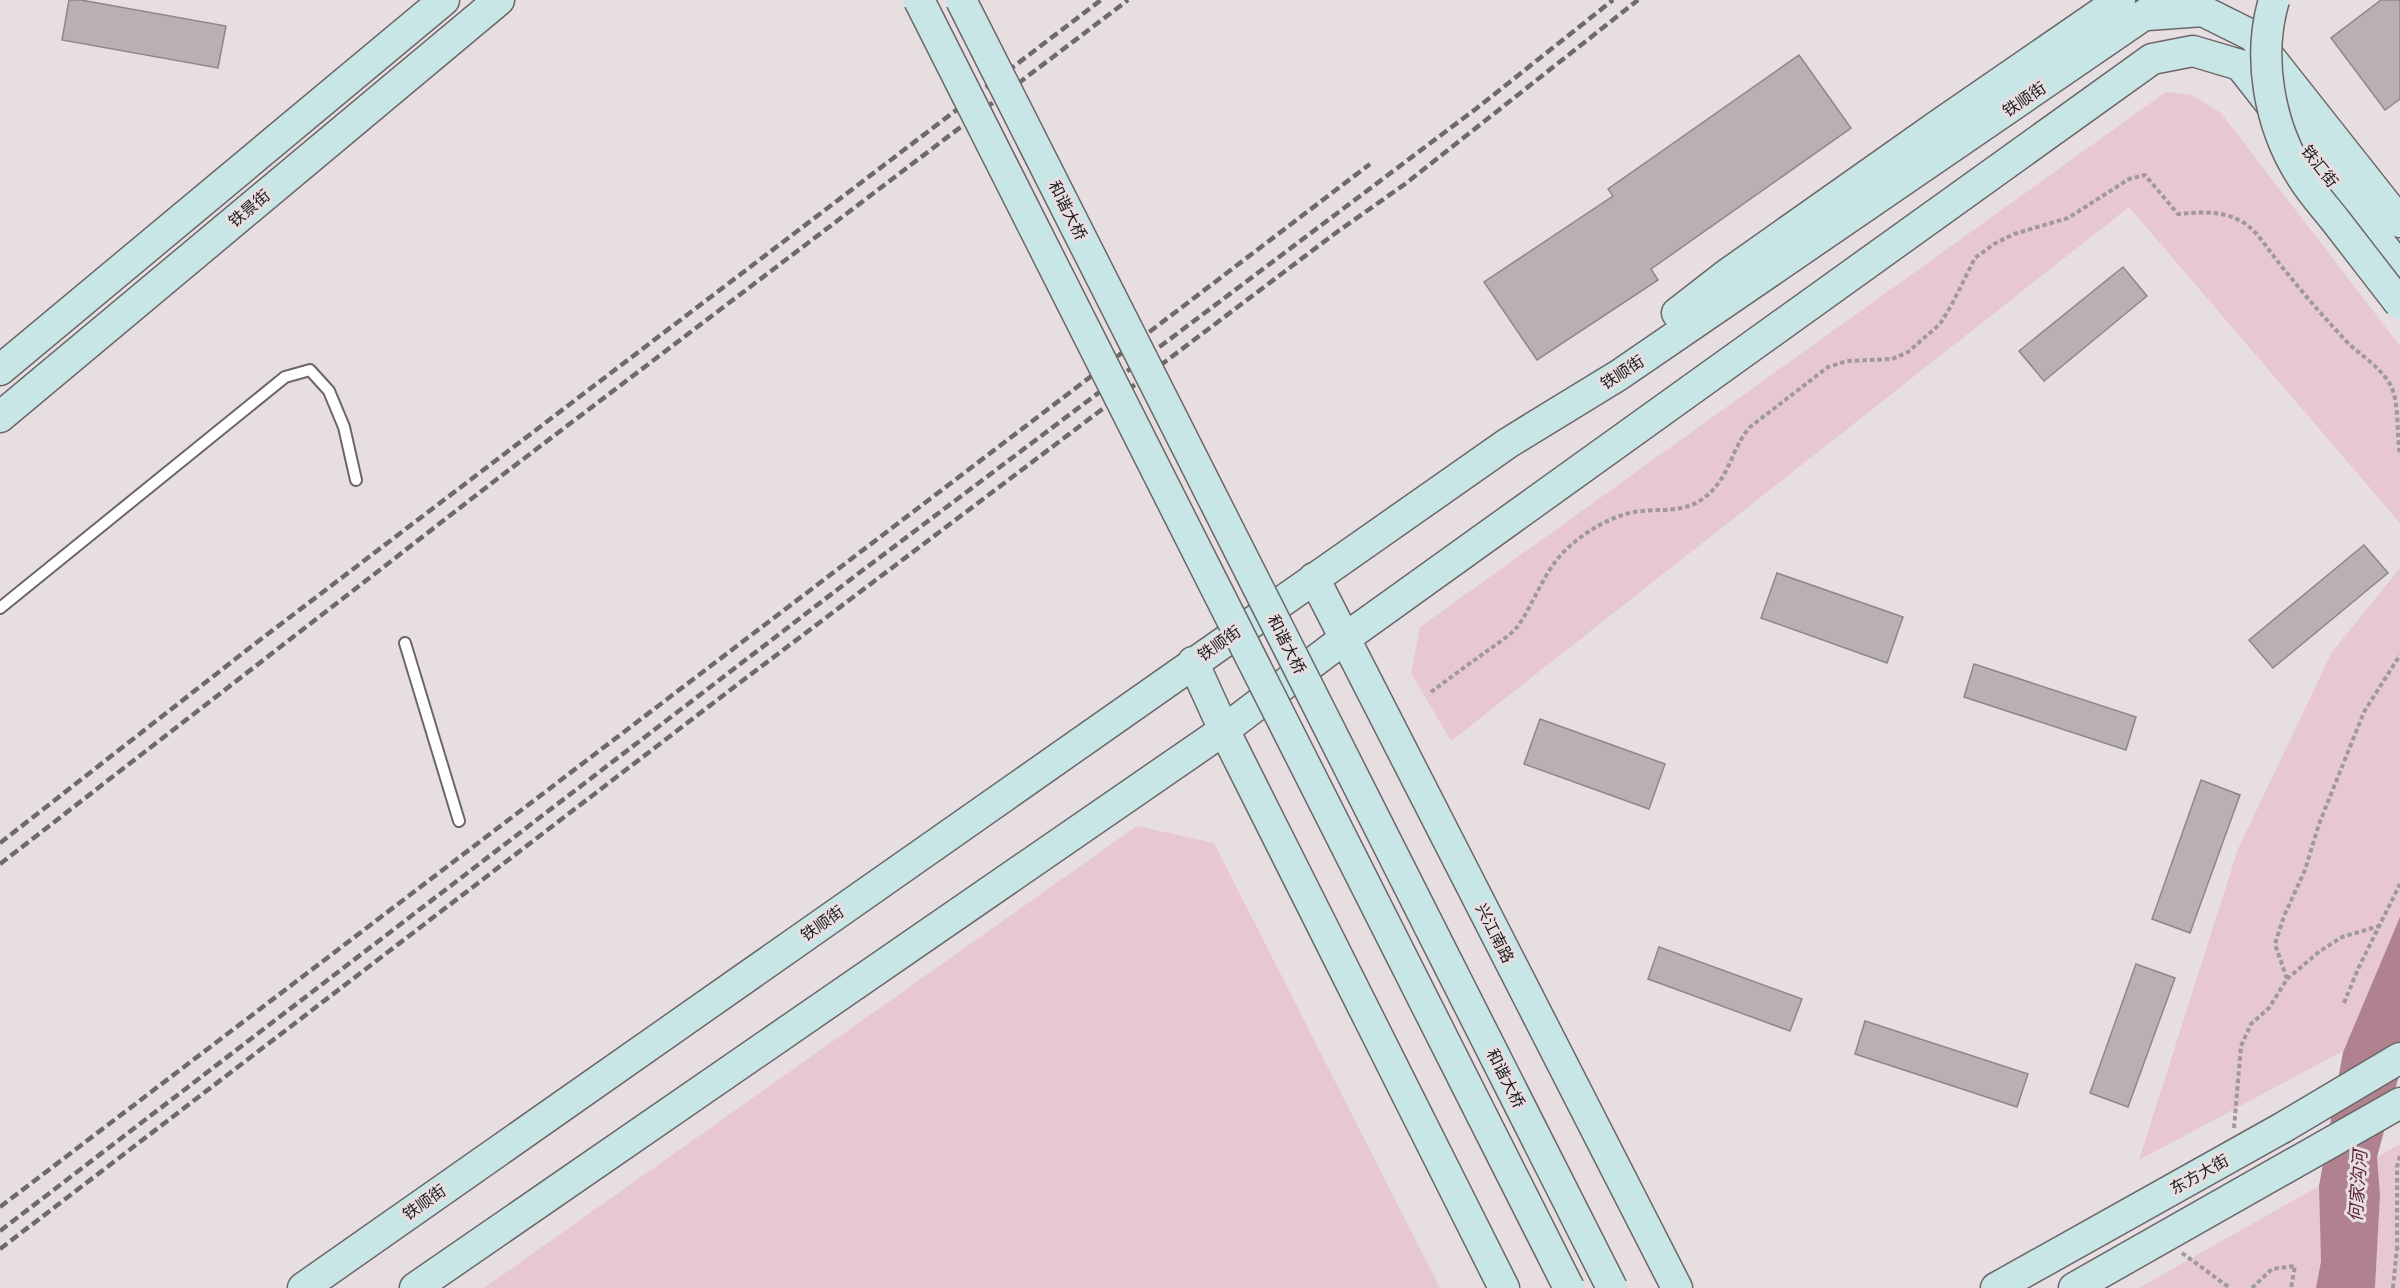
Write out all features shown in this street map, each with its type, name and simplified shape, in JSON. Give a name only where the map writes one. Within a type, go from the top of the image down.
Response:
[{"type":"main road","name":"铁景街","points":[[0,370],[444,0]]},
{"type":"main road","name":"铁景街","points":[[0,417],[499,0]]},
{"type":"main road","points":[[919,0],[1569,1288]]},
{"type":"main road","name":"和谐大桥","points":[[961,0],[1612,1288]]},
{"type":"main road","points":[[1508,443],[1726,275],[2120,0]]},
{"type":"main road","points":[[2274,0],[2268,31],[2266,71],[2276,123],[2301,176],[2400,304]]},
{"type":"main road","name":"铁汇街","points":[[2156,7],[2203,11],[2253,36],[2400,222]]},
{"type":"main road","name":"铁顺街","points":[[303,1288],[1508,443],[1619,375],[2156,7]]},
{"type":"main road","name":"铁汇街","points":[[1344,639],[2152,59],[2193,51],[2240,65],[2400,268]]},
{"type":"main road","name":"兴江南路","points":[[1314,578],[1677,1288]]},
{"type":"main road","points":[[415,1288],[1224,729],[1344,639]]},
{"type":"main road","points":[[1193,662],[1224,729],[1504,1288]]},
{"type":"main road","name":"东方大街","points":[[1996,1288],[2282,1128],[2400,1058]]},
{"type":"main road","points":[[2074,1288],[2400,1103]]},
{"type":"lane","points":[[0,608],[285,377],[310,370],[329,391],[344,427],[356,480]]},
{"type":"lane","points":[[405,643],[459,822]]},
{"type":"path","points":[[1431,692],[1516,628],[1568,547],[1618,516],[1657,509],[1677,510],[1690,507],[1715,488],[1725,475],[1740,439],[1750,427],[1828,367],[1847,361],[1892,358],[1908,352],[1923,340],[1940,324],[1975,258],[1994,244],[2014,234],[2068,218],[2129,179],[2145,175],[2178,214],[2206,211],[2224,214],[2243,222],[2257,234],[2299,288],[2348,343],[2377,369],[2391,386],[2398,412],[2397,436],[2400,454]]},
{"type":"path","points":[[2288,979],[2276,944],[2284,916],[2305,870],[2319,824],[2364,712],[2400,655]]},
{"type":"path","points":[[2344,1003],[2358,969],[2400,884]]},
{"type":"path","points":[[2232,1155],[2241,1046],[2251,1024],[2269,1008],[2288,979],[2320,951],[2342,937],[2380,925]]},
{"type":"path","points":[[2393,1288],[2399,1250],[2397,1167],[2400,1156]]},
{"type":"path","points":[[2161,1237],[2230,1288]]},
{"type":"path","points":[[2252,1288],[2272,1269],[2295,1266],[2291,1288]]},
{"type":"shaded area","points":[[2166,92],[2192,95],[2221,113],[2400,346],[2400,523],[2129,207],[1451,741],[1411,673],[1420,627]]},
{"type":"shaded area","points":[[2400,568],[2400,917],[2343,1051],[2139,1160],[2238,849],[2332,652]]},
{"type":"shaded area","points":[[1137,826],[1214,843],[1440,1288],[484,1288]]},
{"type":"shaded area","points":[[2400,1144],[2400,1288],[2375,1288],[2380,1195],[2377,1157]]},
{"type":"shaded area","points":[[2319,1186],[2321,1261],[2316,1288],[2139,1288]]},
{"type":"water","name":"何家沟河","points":[[2400,917],[2400,1072],[2377,1157],[2380,1195],[2375,1288],[2316,1288],[2321,1261],[2319,1186],[2343,1052]]},
{"type":"building","points":[[69,0],[81,0],[226,26],[218,68],[62,40]]},
{"type":"building","points":[[2381,0],[2400,0],[2400,99],[2385,110],[2331,38]]},
{"type":"building","points":[[1799,55],[1851,128],[1651,269],[1658,280],[1537,360],[1484,282],[1613,196],[1608,189]]},
{"type":"building","points":[[2123,267],[2147,296],[2044,381],[2019,351]]},
{"type":"building","points":[[2364,545],[2388,573],[2273,668],[2249,640]]},
{"type":"building","points":[[1777,573],[1903,617],[1887,663],[1761,618]]},
{"type":"building","points":[[1974,664],[2136,717],[2126,750],[1964,697]]},
{"type":"building","points":[[1540,719],[1665,764],[1649,809],[1524,764]]},
{"type":"building","points":[[2201,780],[2240,795],[2190,933],[2152,919]]},
{"type":"building","points":[[1659,947],[1802,999],[1790,1031],[1648,979]]},
{"type":"building","points":[[2136,964],[2175,978],[2128,1107],[2090,1093]]},
{"type":"building","points":[[1865,1021],[2028,1074],[2017,1107],[1855,1054]]},
{"type":"railway","points":[[0,843],[252,646],[1101,0]]},
{"type":"railway","points":[[0,864],[501,476],[1128,0]]},
{"type":"railway","points":[[0,1231],[859,573],[1477,108],[1613,0]]},
{"type":"railway","points":[[0,1249],[742,681],[1337,232],[1405,184],[1638,0]]},
{"type":"railway","points":[[0,1207],[1370,164]]}]
